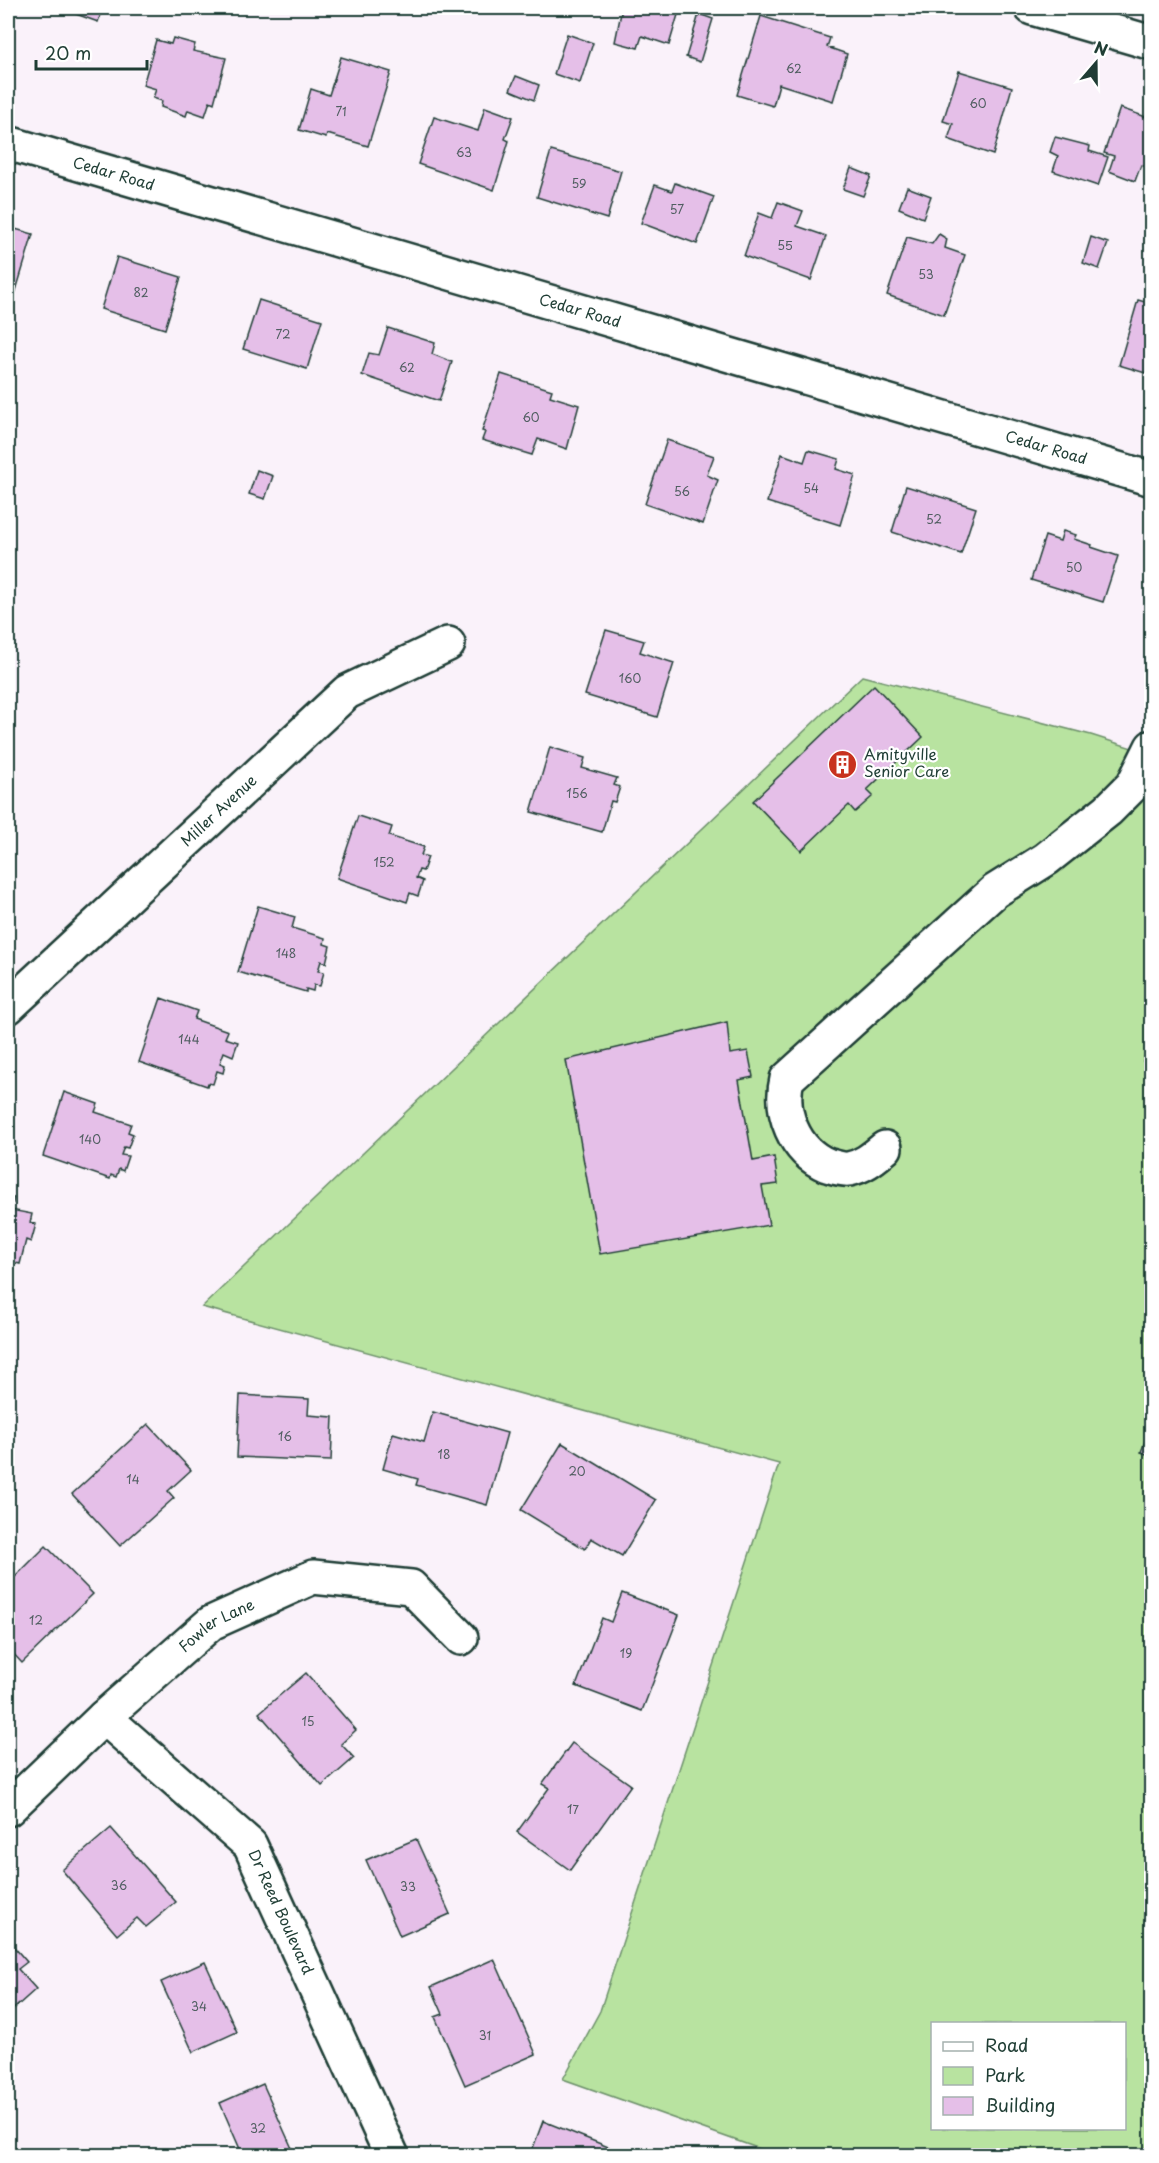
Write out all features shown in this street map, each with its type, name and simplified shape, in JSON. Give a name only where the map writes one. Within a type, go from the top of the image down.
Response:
[{"type":"street","points":[[1032,8],[1152,43]]},
{"type":"street","name":"Cedar Road","points":[[8,143],[1152,479]]},
{"type":"street","name":"Miller Avenue","points":[[8,1007],[346,692],[448,644]]},
{"type":"street","points":[[885,1148],[867,1162],[847,1170],[833,1167],[810,1155],[795,1137],[785,1103],[787,1079],[995,891],[1046,859],[1108,810],[1133,785],[1152,747]]},
{"type":"street","name":"Fowler Lane","points":[[8,1809],[104,1717],[212,1623],[313,1577],[411,1587],[461,1638]]},
{"type":"street","name":"Dr Reed Boulevard","points":[[104,1717],[250,1845],[392,2156]]},
{"type":"green space","points":[[862,676],[1091,735],[1151,754],[1151,2155],[777,2155],[563,2079],[600,2011],[779,1464],[202,1307]]},
{"type":"building","points":[[78,8],[103,8],[98,22],[76,14]]},
{"type":"building","points":[[622,8],[680,8],[669,45],[642,36],[638,48],[615,42]]},
{"type":"building","points":[[699,14],[713,19],[700,62],[686,57]]},
{"type":"building","points":[[761,16],[830,38],[827,47],[847,54],[833,101],[779,84],[773,106],[737,95]]},
{"type":"building","points":[[567,34],[593,43],[580,83],[554,74]]},
{"type":"building","points":[[173,38],[195,44],[193,51],[226,58],[214,103],[210,101],[205,116],[188,110],[186,116],[161,107],[162,101],[153,98],[156,89],[143,85],[156,40],[171,44]]},
{"type":"building","points":[[341,57],[391,72],[368,146],[327,134],[326,138],[299,130],[311,89],[329,95]]},
{"type":"building","points":[[959,71],[1012,87],[993,155],[948,139],[953,124],[943,121]]},
{"type":"building","points":[[516,76],[539,85],[534,100],[510,90]]},
{"type":"building","points":[[485,107],[513,117],[505,139],[509,141],[494,190],[418,164],[434,117],[478,131]]},
{"type":"building","points":[[1120,108],[1152,119],[1152,169],[1141,165],[1135,181],[1109,171],[1114,156],[1104,153]]},
{"type":"building","points":[[1055,137],[1090,146],[1089,151],[1108,157],[1098,186],[1053,171],[1058,156],[1050,152]]},
{"type":"building","points":[[551,151],[621,171],[607,219],[537,197]]},
{"type":"building","points":[[851,168],[871,176],[863,196],[843,189]]},
{"type":"building","points":[[675,183],[714,197],[697,244],[641,223],[655,185],[672,191]]},
{"type":"building","points":[[907,187],[931,196],[923,218],[899,208]]},
{"type":"building","points":[[778,202],[803,211],[797,226],[826,236],[811,280],[744,256],[759,213],[772,218]]},
{"type":"building","points":[[8,227],[33,234],[12,304],[8,302]]},
{"type":"building","points":[[939,234],[947,239],[945,248],[965,255],[944,315],[887,295],[907,237],[932,244]]},
{"type":"building","points":[[1091,237],[1108,243],[1099,269],[1083,263]]},
{"type":"building","points":[[117,257],[181,277],[165,329],[101,309]]},
{"type":"building","points":[[259,300],[322,320],[307,369],[243,349]]},
{"type":"building","points":[[1138,300],[1152,304],[1152,375],[1119,365]]},
{"type":"building","points":[[388,328],[435,343],[432,354],[452,362],[439,401],[362,375],[369,353],[379,355]]},
{"type":"building","points":[[501,374],[552,390],[550,396],[579,405],[567,449],[538,439],[532,455],[482,440],[485,432],[482,431]]},
{"type":"building","points":[[667,440],[714,456],[707,475],[718,480],[703,524],[645,504]]},
{"type":"building","points":[[808,450],[839,459],[836,469],[855,475],[840,525],[767,502],[782,454],[804,462]]},
{"type":"building","points":[[257,470],[273,476],[265,499],[249,494]]},
{"type":"building","points":[[906,486],[976,508],[961,554],[892,532]]},
{"type":"building","points":[[1063,531],[1076,535],[1074,539],[1092,545],[1091,547],[1118,556],[1103,602],[1031,580],[1045,536],[1060,541]]},
{"type":"building","points":[[606,630],[644,641],[640,652],[674,663],[657,717],[585,695]]},
{"type":"building","name":"Amityville Senior Care","points":[[874,685],[923,737],[867,790],[873,796],[855,812],[849,805],[801,851],[753,801]]},
{"type":"building","points":[[550,747],[585,758],[582,768],[617,778],[614,785],[620,787],[615,802],[611,801],[602,832],[531,812]]},
{"type":"building","points":[[358,816],[392,827],[389,836],[424,847],[421,855],[428,857],[423,871],[419,870],[416,878],[423,881],[418,896],[410,893],[407,902],[337,878]]},
{"type":"building","points":[[258,906],[295,917],[292,928],[325,938],[324,944],[330,946],[326,963],[321,961],[318,971],[324,972],[320,986],[314,985],[313,991],[306,989],[306,992],[238,972]]},
{"type":"building","points":[[161,998],[197,1011],[194,1019],[228,1031],[225,1038],[238,1042],[233,1056],[224,1052],[220,1063],[225,1065],[223,1073],[217,1071],[213,1084],[208,1083],[207,1086],[139,1062]]},
{"type":"building","points":[[727,1022],[730,1054],[748,1051],[753,1077],[739,1080],[753,1161],[774,1157],[778,1184],[762,1186],[769,1225],[600,1254],[566,1060]]},
{"type":"building","points":[[1152,1037],[1152,1064],[1143,1061]]},
{"type":"building","points":[[64,1092],[98,1104],[95,1112],[131,1124],[128,1132],[133,1134],[128,1148],[124,1147],[121,1155],[128,1156],[123,1171],[119,1169],[116,1177],[111,1175],[110,1179],[43,1156]]},
{"type":"building","points":[[8,1197],[14,1198],[11,1210],[32,1214],[30,1223],[36,1224],[31,1242],[26,1240],[20,1264],[8,1261]]},
{"type":"building","points":[[240,1395],[309,1399],[308,1415],[333,1417],[331,1461],[237,1457]]},
{"type":"building","points":[[433,1412],[507,1433],[487,1505],[416,1485],[418,1479],[383,1469],[393,1433],[424,1442]]},
{"type":"building","points":[[1152,1423],[1152,1456],[1141,1452]]},
{"type":"building","points":[[148,1424],[191,1470],[168,1491],[174,1498],[120,1546],[72,1494]]},
{"type":"building","points":[[562,1443],[656,1500],[622,1556],[591,1538],[585,1549],[521,1510]]},
{"type":"building","points":[[46,1546],[93,1594],[22,1663],[8,1648],[8,1584]]},
{"type":"building","points":[[622,1593],[679,1615],[642,1711],[576,1686],[602,1618],[611,1622]]},
{"type":"building","points":[[306,1673],[356,1730],[341,1744],[354,1758],[322,1786],[259,1713]]},
{"type":"building","points":[[572,1743],[631,1785],[570,1870],[517,1832],[549,1788],[542,1784]]},
{"type":"building","points":[[111,1828],[176,1902],[146,1927],[137,1918],[117,1935],[62,1870]]},
{"type":"building","points":[[416,1839],[450,1914],[400,1936],[366,1860]]},
{"type":"building","points":[[8,1940],[27,1962],[18,1969],[36,1989],[8,2014]]},
{"type":"building","points":[[494,1959],[536,2054],[465,2085],[435,2017],[443,2014],[431,1987]]},
{"type":"building","points":[[205,1962],[237,2032],[193,2052],[161,1982]]},
{"type":"building","points":[[263,2084],[294,2156],[243,2156],[220,2103]]},
{"type":"building","points":[[543,2121],[631,2156],[530,2156]]},
{"type":"place","name":"Amityville Senior Care","points":[[843,764]]}]
